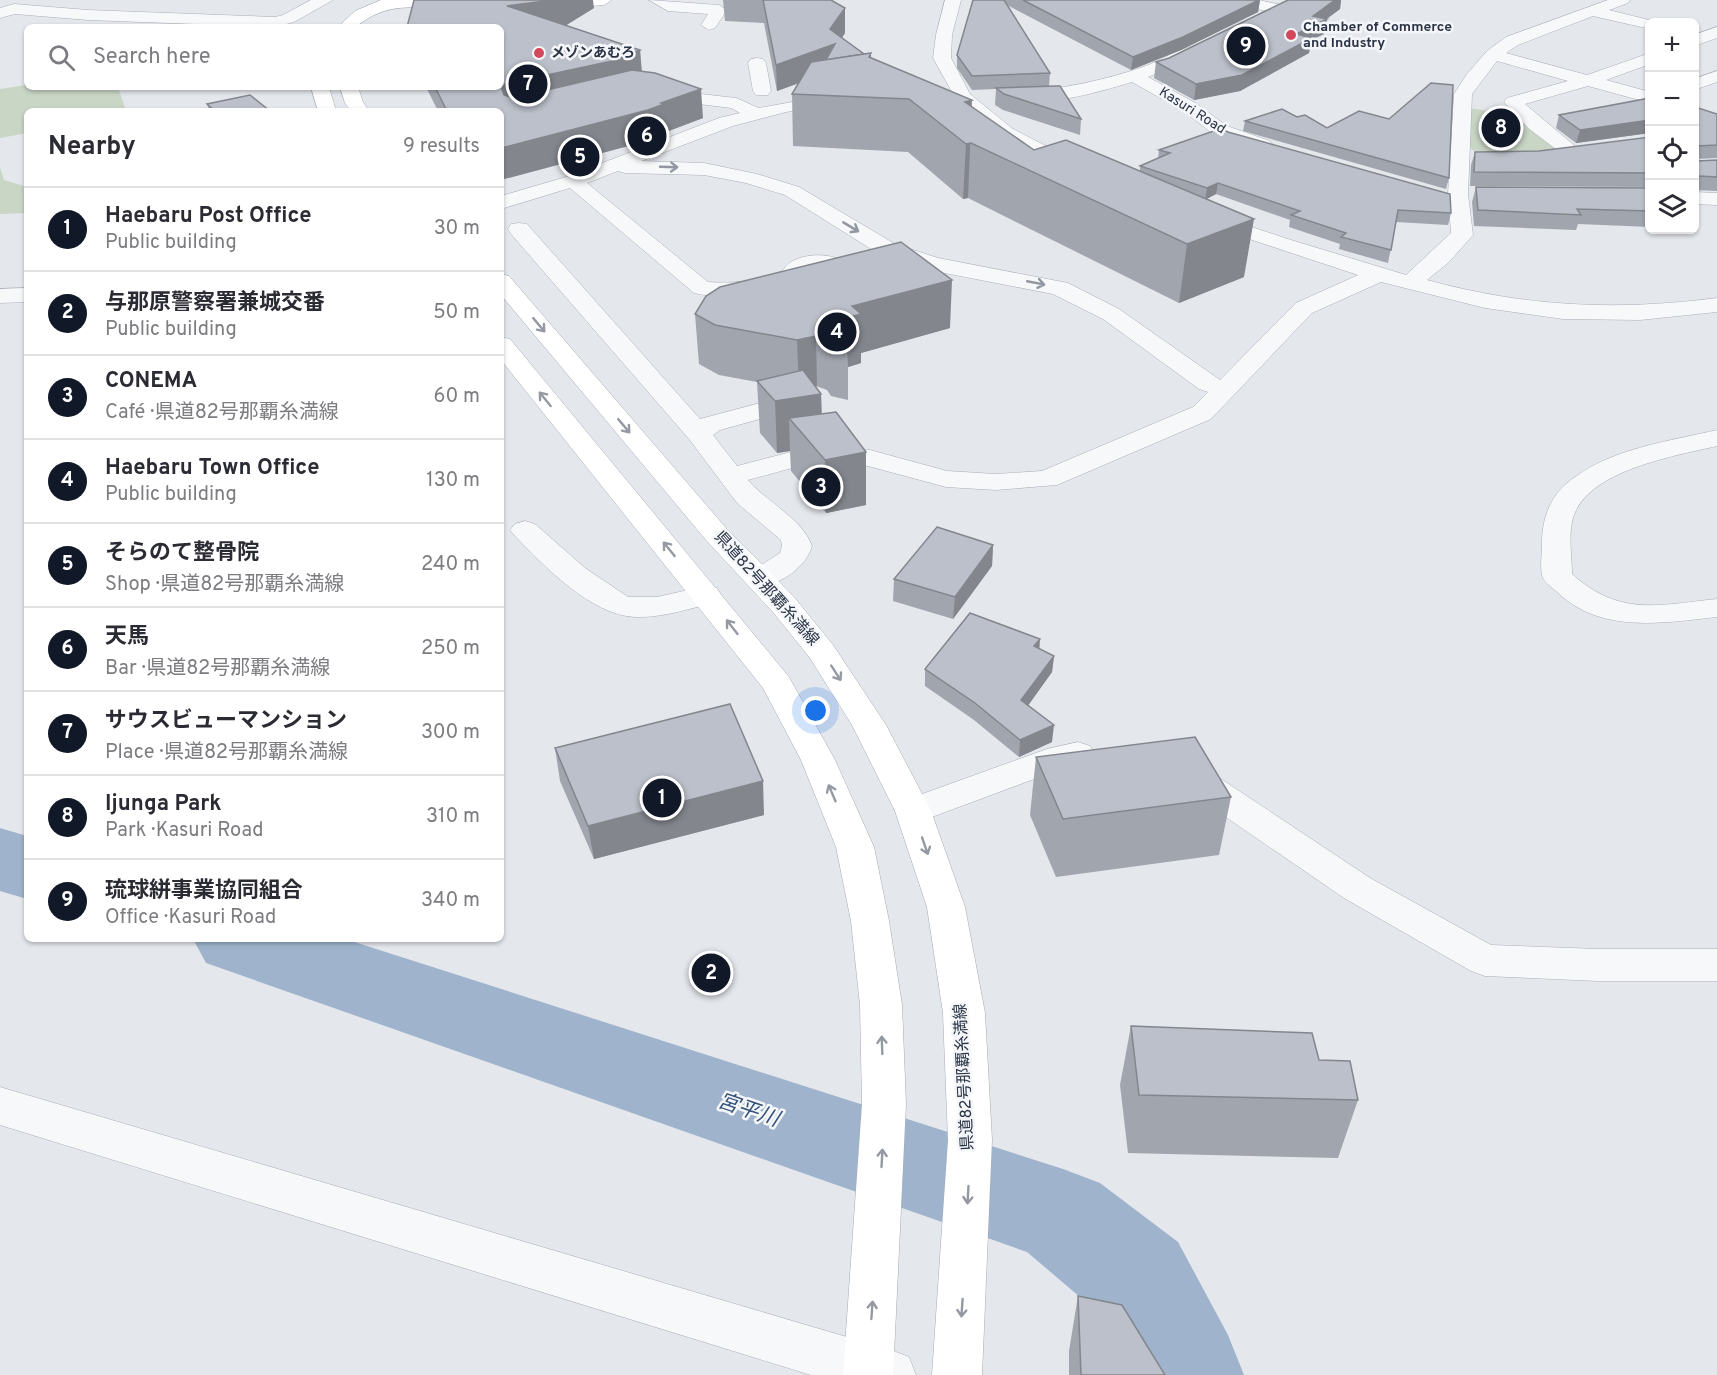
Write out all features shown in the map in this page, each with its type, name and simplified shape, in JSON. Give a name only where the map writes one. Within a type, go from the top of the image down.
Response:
[{"type":"main road","points":[[530,6],[604,0]]},
{"type":"main road","points":[[373,24],[383,15],[386,1]]},
{"type":"main road","points":[[349,24],[361,14],[386,1],[470,6]]},
{"type":"main road","points":[[320,90],[326,108]]},
{"type":"main road","points":[[350,90],[358,108]]},
{"type":"main road","name":"県道82号那覇糸満線","points":[[504,284],[717,534],[760,579],[822,652],[869,725],[913,811],[946,907],[964,1013],[970,1140],[957,1375]]},
{"type":"main road","points":[[504,349],[777,684],[818,760],[855,847],[870,921],[881,1005],[884,1104],[876,1373]]},
{"type":"street","points":[[0,13],[14,9],[88,15],[284,21],[298,15],[314,3],[325,0]]},
{"type":"street","points":[[657,0],[668,6],[719,10],[709,25]]},
{"type":"street","points":[[953,0],[944,35],[942,58],[952,97],[1006,133],[1095,177]]},
{"type":"street","points":[[1237,0],[1287,6],[1257,20]]},
{"type":"street","points":[[1410,283],[1441,257],[1462,235],[1463,227],[1452,197],[1459,157],[1462,94],[1476,74],[1493,55],[1512,41],[1622,0]]},
{"type":"street","points":[[1591,11],[1645,23]]},
{"type":"street","name":"Kasuri Road","points":[[952,97],[1000,98],[1056,95],[1135,77],[1160,68],[1208,44]]},
{"type":"street","points":[[1493,55],[1645,97]]},
{"type":"street","points":[[1572,152],[1513,102],[1588,81],[1645,60]]},
{"type":"street","points":[[757,63],[762,91]]},
{"type":"street","points":[[1699,83],[1717,76]]},
{"type":"street","name":"Kasuri Road","points":[[1135,77],[1191,108],[1220,130],[1234,137],[1280,150]]},
{"type":"street","points":[[504,202],[611,167],[699,130],[754,113],[851,93],[762,91],[751,93],[736,103]]},
{"type":"street","points":[[635,92],[736,103],[754,113]]},
{"type":"street","points":[[1615,109],[1645,103]]},
{"type":"street","points":[[1535,123],[1558,119]]},
{"type":"street","points":[[1545,155],[1595,149]]},
{"type":"street","points":[[1459,157],[1482,158]]},
{"type":"street","points":[[611,167],[704,169],[750,178],[792,191],[886,249],[934,264],[1060,288],[1111,314],[1208,384],[1226,389]]},
{"type":"street","points":[[573,181],[702,288],[731,291],[788,278]]},
{"type":"street","points":[[1452,197],[1481,194]]},
{"type":"street","points":[[1186,211],[1295,249],[1467,298],[1563,312],[1617,314],[1666,312],[1717,305]]},
{"type":"street","points":[[519,229],[698,433],[747,497],[794,537],[796,546],[794,557],[760,579]]},
{"type":"street","points":[[730,476],[791,460],[836,454],[870,458],[946,479],[996,482],[1047,479],[1202,413],[1304,308],[1379,274]]},
{"type":"street","points":[[0,296],[24,295]]},
{"type":"street","points":[[698,433],[711,424],[816,396]]},
{"type":"street","points":[[1717,438],[1639,457],[1590,478],[1568,497],[1558,517],[1557,576],[1571,591],[1593,605],[1616,614],[1639,615],[1717,608]]},
{"type":"street","points":[[525,530],[550,557],[613,602],[629,607],[676,602],[706,595]]},
{"type":"street","points":[[913,811],[1059,757],[1098,752],[1109,753]]},
{"type":"street","points":[[1164,766],[1192,776],[1357,888],[1485,960],[1598,965],[1717,965]]},
{"type":"street","points":[[0,1106],[876,1373]]},
{"type":"green space","points":[[24,85],[24,90],[119,90],[125,108],[24,108],[24,134],[0,138],[0,89]]},
{"type":"green space","points":[[1470,108],[1515,113],[1555,147],[1555,151],[1482,152],[1472,150],[1469,145]]},
{"type":"green space","points":[[0,167],[4,180],[24,186],[24,213],[0,214]]},
{"type":"building","points":[[414,0],[553,0],[507,6],[640,50],[614,59],[617,60],[504,86],[504,24],[408,24]]},
{"type":"building","points":[[763,0],[831,0],[845,8],[830,29],[864,54],[826,60],[835,44],[776,65]]},
{"type":"building","points":[[973,0],[1004,0],[1050,73],[972,76],[957,55]]},
{"type":"building","points":[[1023,0],[1259,0],[1183,37],[1133,57]]},
{"type":"building","points":[[1288,0],[1335,0],[1313,16],[1327,19],[1296,34],[1312,38],[1242,75],[1196,84],[1156,62],[1169,58]]},
{"type":"building","points":[[871,53],[869,57],[972,100],[965,102],[1034,150],[1066,140],[1254,219],[1187,244],[971,143],[966,144],[909,99],[792,94],[811,62]]},
{"type":"building","points":[[632,70],[655,73],[701,89],[648,110],[504,147],[504,108],[446,108],[436,90],[502,90],[504,95],[513,98]]},
{"type":"building","points":[[1431,83],[1453,85],[1449,178],[1245,121],[1282,109],[1297,117],[1305,115],[1327,128],[1359,111],[1389,119]]},
{"type":"building","points":[[1060,86],[1081,119],[1004,94],[996,88]]},
{"type":"building","points":[[250,95],[266,108],[212,108],[207,104]]},
{"type":"building","points":[[1645,99],[1645,121],[1580,130],[1559,115]]},
{"type":"building","points":[[1699,108],[1717,114],[1717,145],[1699,146]]},
{"type":"building","points":[[1222,128],[1228,132],[1450,194],[1451,213],[1398,210],[1391,250],[1341,237],[1346,233],[1291,215],[1300,211],[1218,183],[1207,188],[1140,166],[1170,153],[1159,150]]},
{"type":"building","points":[[1645,138],[1645,173],[1474,172],[1475,152],[1539,151]]},
{"type":"building","points":[[1717,160],[1717,177],[1699,176],[1699,161]]},
{"type":"building","points":[[1476,187],[1645,188],[1645,211],[1577,209],[1581,215],[1478,210]]},
{"type":"building","points":[[901,242],[952,280],[852,306],[861,314],[824,324],[847,349],[830,346],[826,339],[816,336],[797,340],[715,325],[695,314],[706,296],[720,287]]},
{"type":"building","points":[[803,370],[821,394],[775,401],[757,381]]},
{"type":"building","points":[[836,412],[866,452],[825,460],[789,418]]},
{"type":"building","points":[[937,527],[993,545],[955,597],[894,579]]},
{"type":"building","points":[[970,613],[1040,639],[1034,646],[1054,656],[1021,700],[1054,725],[1020,740],[975,703],[925,669]]},
{"type":"building","points":[[730,704],[763,781],[588,826],[555,748]]},
{"type":"building","points":[[1195,737],[1231,797],[1063,819],[1036,757]]},
{"type":"building","points":[[1131,1026],[1312,1033],[1319,1060],[1350,1061],[1358,1100],[1139,1095]]},
{"type":"building","points":[[1078,1296],[1122,1305],[1165,1375],[1081,1375]]},
{"type":"waterway","name":"宮平川","points":[[0,859],[24,867]]},
{"type":"waterway","name":"宮平川","points":[[247,942],[1063,1217],[1139,1278],[1187,1375]]},
{"type":"place","name":"Chamber of Commerce and Industry","points":[[1291,35]]},
{"type":"place","name":"琉球絣事業協同組合","points":[[1246,46]]},
{"type":"place","name":"メゾンあむろ","points":[[539,53]]},
{"type":"place","name":"サウスビューマンション","points":[[528,84]]},
{"type":"place","name":"Ijunga Park","points":[[1501,128]]},
{"type":"place","name":"天馬","points":[[647,136]]},
{"type":"place","name":"そらのて整骨院","points":[[580,157]]},
{"type":"place","name":"Haebaru Town Office","points":[[837,332]]},
{"type":"place","name":"CONEMA","points":[[821,487]]},
{"type":"place","name":"Haebaru Post Office","points":[[662,798]]},
{"type":"place","name":"与那原警察署兼城交番","points":[[711,973]]}]
